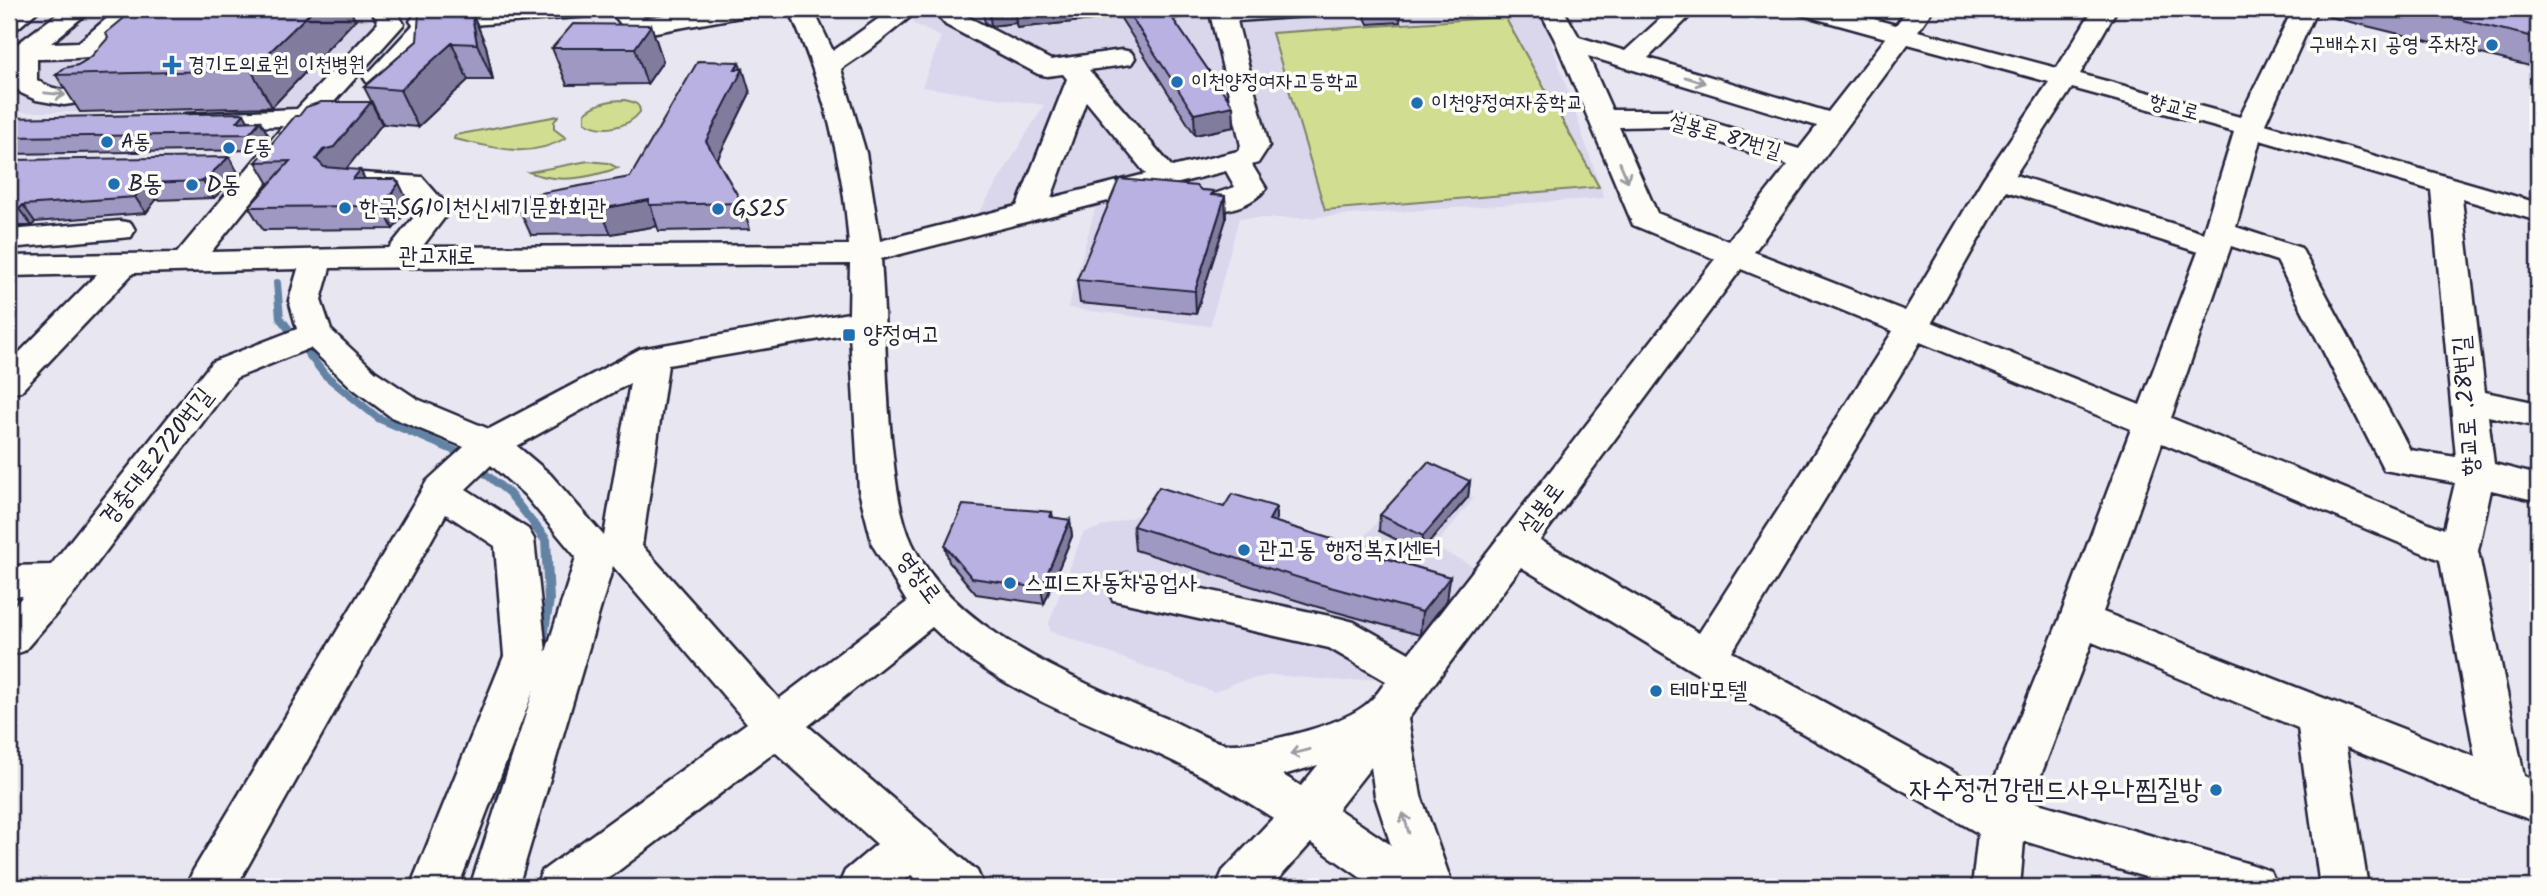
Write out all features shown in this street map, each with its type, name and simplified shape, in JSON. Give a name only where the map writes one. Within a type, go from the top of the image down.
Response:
[{"type":"street","points":[[9,23],[27,9]]},
{"type":"street","points":[[14,45],[48,33],[80,9]]},
{"type":"street","points":[[86,49],[134,9]]},
{"type":"street","points":[[14,45],[86,49],[114,44],[152,32],[181,9]]},
{"type":"street","points":[[187,261],[386,21],[591,9]]},
{"type":"street","points":[[621,9],[633,23],[645,26],[746,9]]},
{"type":"street","name":"영창로","points":[[801,9],[827,66],[841,112],[865,254],[866,321],[878,494],[891,540],[908,573],[934,603],[986,649],[1012,667],[1222,764],[1307,814],[1413,887]]},
{"type":"street","points":[[827,66],[860,46],[908,9]]},
{"type":"street","points":[[956,9],[950,15],[955,20],[1044,67],[1076,72],[1122,58]]},
{"type":"street","points":[[865,254],[1248,157],[1255,146],[1223,12],[1306,9]]},
{"type":"street","points":[[1551,9],[1569,42],[1644,219],[1913,326],[2458,551]]},
{"type":"street","points":[[1630,60],[1685,9]]},
{"type":"street","name":"향교로","points":[[1808,9],[1912,21],[2065,78],[2538,212]]},
{"type":"street","points":[[1706,658],[1913,326],[1998,179],[2065,78],[2105,9]]},
{"type":"street","points":[[1996,887],[2003,819],[2080,620],[2217,239],[2249,128],[2305,9]]},
{"type":"street","points":[[386,21],[422,31],[549,32]]},
{"type":"street","name":"설봉로","points":[[1240,887],[1307,814],[1385,716],[1912,21]]},
{"type":"street","points":[[377,78],[422,31]]},
{"type":"street","points":[[1569,42],[1835,123]]},
{"type":"street","points":[[14,45],[24,82],[29,87],[50,94],[83,95],[96,91],[115,73],[106,64],[114,44]]},
{"type":"street","points":[[1076,72],[1166,179]]},
{"type":"street","points":[[1030,213],[1065,122],[1076,72]]},
{"type":"street","points":[[166,121],[305,117]]},
{"type":"street","points":[[1065,122],[1113,117]]},
{"type":"street","name":"설봉로 87번길","points":[[1602,119],[1672,118],[1806,161]]},
{"type":"street","points":[[1213,204],[1246,193],[1251,188],[1235,161]]},
{"type":"street","points":[[228,162],[268,162]]},
{"type":"street","points":[[1998,179],[2217,239],[2290,255],[2397,461],[2476,473],[2538,488]]},
{"type":"street","points":[[346,181],[412,183],[432,207],[433,213],[398,257]]},
{"type":"street","name":"향교로 .28번길","points":[[2445,185],[2476,473],[2458,551],[2521,796]]},
{"type":"street","points":[[12,249],[120,230]]},
{"type":"street","name":"관고재로","points":[[12,249],[125,263],[398,257],[865,254]]},
{"type":"street","points":[[317,259],[305,300],[303,339],[404,408],[469,464],[514,539],[525,656],[434,887]]},
{"type":"street","points":[[9,383],[125,263]]},
{"type":"street","points":[[210,887],[469,464],[652,358],[866,321]]},
{"type":"street","name":"경충대로2720번길","points":[[9,639],[62,580],[224,370],[303,339]]},
{"type":"street","points":[[494,887],[610,552],[652,358]]},
{"type":"street","points":[[2469,400],[2538,415]]},
{"type":"street","points":[[469,464],[537,484],[610,552],[776,726],[960,887]]},
{"type":"street","points":[[1515,544],[1706,658],[2003,819],[2253,887]]},
{"type":"street","points":[[9,582],[62,580]]},
{"type":"street","points":[[1126,589],[1339,634],[1415,677]]},
{"type":"street","points":[[559,887],[776,726],[934,603]]},
{"type":"street","points":[[2080,620],[2521,796]]},
{"type":"street","points":[[1222,764],[1266,760],[1301,753],[1336,742],[1385,716],[1398,796],[1429,887]]},
{"type":"street","points":[[2319,717],[2344,887]]},
{"type":"street","points":[[862,887],[911,845]]},
{"type":"shaded area","name":"경기도의료원 이천병원","points":[[9,9],[373,9],[379,19],[293,112],[9,112]]},
{"type":"shaded area","points":[[927,9],[1540,9],[1604,198],[1302,218],[1239,218],[1210,326],[1068,308],[1095,209],[1079,207],[966,234],[1044,105],[922,87],[941,37],[912,23]]},
{"type":"shaded area","name":"관고동 행정복지센터","points":[[1420,473],[1474,498],[1434,547],[1481,570],[1422,649],[1380,678],[1346,681],[1271,675],[1237,682],[1214,692],[1050,631],[1049,623],[1083,533],[1182,501],[1353,550]]},
{"type":"green space","name":"이천양정여자중학교","points":[[1505,17],[1599,187],[1325,210],[1272,33]]},
{"type":"green space","points":[[625,100],[636,103],[640,109],[629,122],[606,128],[585,122],[585,113],[599,104]]},
{"type":"green space","points":[[558,116],[554,129],[566,138],[538,149],[510,150],[454,139],[455,135]]},
{"type":"green space","points":[[588,161],[608,163],[618,168],[596,175],[563,179],[529,172]]},
{"type":"building","points":[[135,9],[314,9],[251,70],[56,75],[64,68],[78,65],[91,57],[108,38],[106,33]]},
{"type":"building","points":[[448,9],[450,14],[471,10],[477,44],[452,43],[400,90],[364,87],[417,41],[419,13]]},
{"type":"building","points":[[1126,9],[1166,9],[1233,106],[1194,114]]},
{"type":"building","points":[[2416,9],[2538,9],[2538,38]]},
{"type":"building","points":[[573,24],[651,25],[635,48],[552,48]]},
{"type":"building","points":[[698,61],[739,62],[735,69],[743,69],[706,141],[742,203],[649,205],[649,200],[600,209],[519,209],[518,197],[630,177]]},
{"type":"building","points":[[321,102],[371,102],[334,147],[323,150],[316,159],[324,167],[360,170],[353,179],[395,179],[399,183],[382,206],[249,207],[290,161],[256,162],[295,116],[299,116],[306,107]]},
{"type":"building","points":[[244,114],[237,122],[260,121],[249,134],[9,137],[9,118]]},
{"type":"building","points":[[229,157],[203,181],[145,183],[135,197],[23,205],[19,209],[9,209],[9,160]]},
{"type":"building","points":[[1119,179],[1197,186],[1201,190],[1213,191],[1211,195],[1225,196],[1195,291],[1077,280]]},
{"type":"building","points":[[1428,462],[1470,481],[1423,536],[1380,515]]},
{"type":"building","points":[[1159,487],[1224,507],[1232,494],[1276,507],[1269,520],[1341,542],[1340,545],[1450,577],[1422,612],[1319,584],[1133,526]]},
{"type":"building","points":[[963,505],[1052,512],[1050,517],[1070,520],[1041,588],[972,578],[945,546]]},
{"type":"waterway","points":[[277,283],[280,318],[325,375],[378,418],[460,453],[509,493],[537,528]]},
{"type":"waterway","points":[[535,526],[546,540],[549,600],[542,643]]},
{"type":"waterway","points":[[499,797],[531,694]]},
{"type":"place","name":"구배수지 공영 주차장","points":[[2492,45]]},
{"type":"place","name":"경기도의료원 이천병원","points":[[172,65]]},
{"type":"place","name":"이천양정여자고등학교","points":[[1177,82]]},
{"type":"place","name":"이천양정여자중학교","points":[[1417,103]]},
{"type":"place","name":"A동","points":[[107,142]]},
{"type":"place","name":"E동","points":[[229,148]]},
{"type":"place","name":"B동","points":[[114,184]]},
{"type":"place","name":"D동","points":[[192,185]]},
{"type":"place","name":"한국SGI이천신세기문화회관","points":[[345,208]]},
{"type":"place","name":"GS25","points":[[718,209]]},
{"type":"place","name":"양정여고","points":[[849,335]]},
{"type":"place","name":"관고동 행정복지센터","points":[[1244,550]]},
{"type":"place","name":"스피드자동차공업사","points":[[1010,583]]},
{"type":"place","name":"테마모텔","points":[[1656,691]]},
{"type":"place","name":"자수정건강랜드사우나찜질방","points":[[2216,790]]}]
